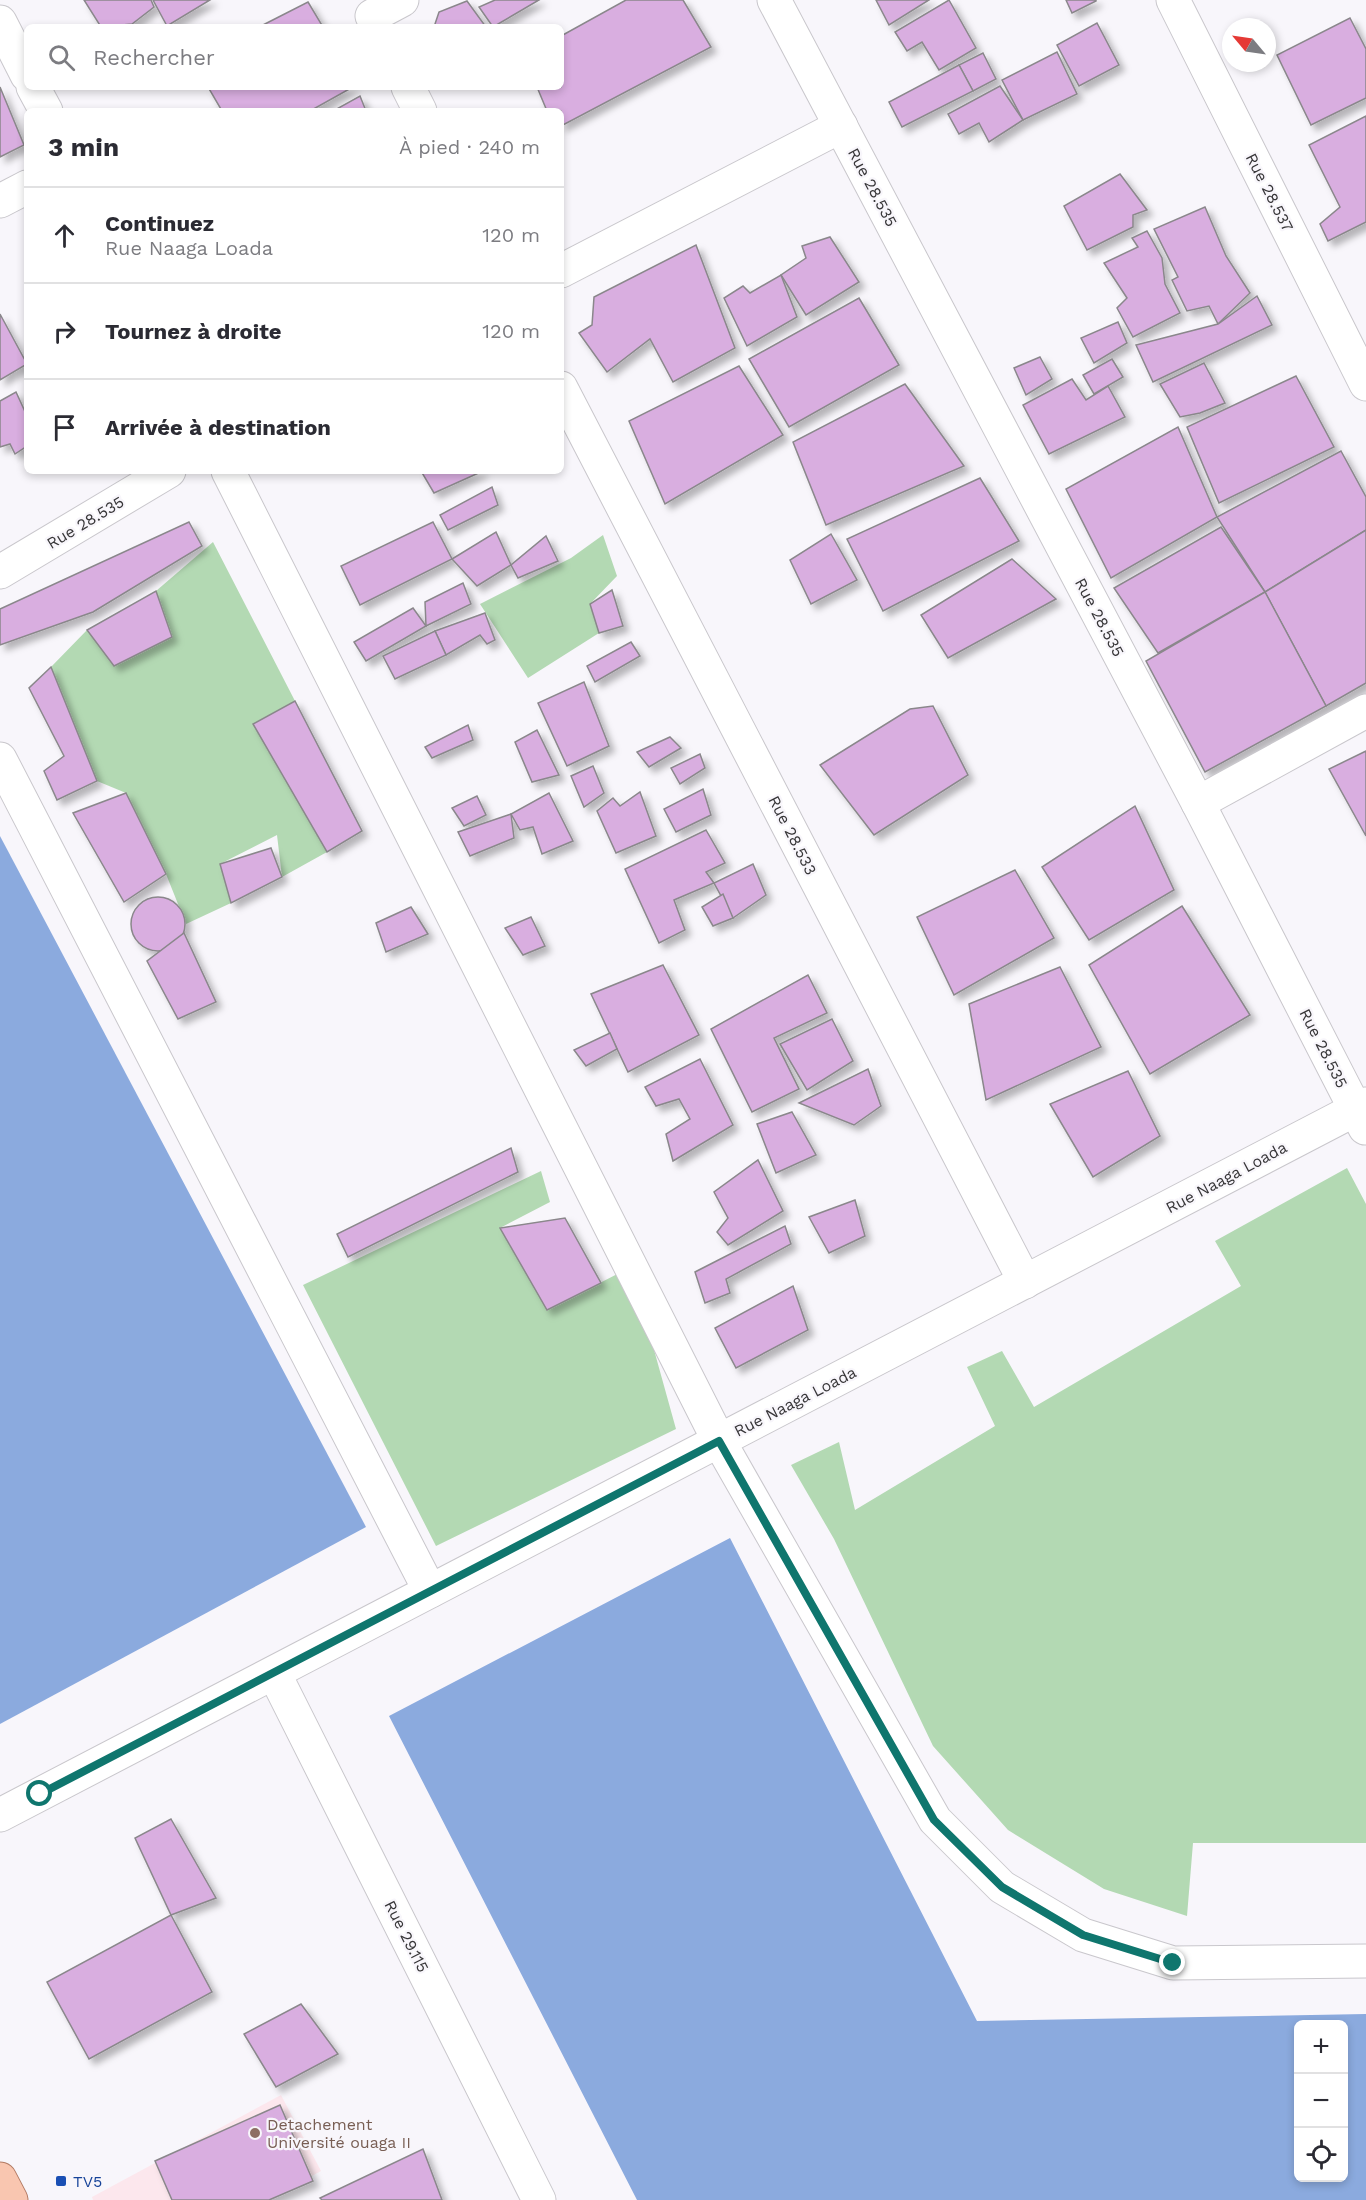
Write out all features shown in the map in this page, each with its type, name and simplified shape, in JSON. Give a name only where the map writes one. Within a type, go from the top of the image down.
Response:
[{"type":"main road","points":[[0,2179],[11,2200]]},
{"type":"street","points":[[371,14],[402,0]]},
{"type":"street","name":"Rue 28.535","points":[[774,0],[1362,1114]]},
{"type":"street","name":"Rue 28.537","points":[[1173,0],[1366,384]]},
{"type":"street","points":[[0,22],[24,69]]},
{"type":"street","points":[[35,90],[44,108]]},
{"type":"street","points":[[410,90],[418,108]]},
{"type":"street","points":[[564,269],[841,126]]},
{"type":"street","points":[[0,201],[24,189]]},
{"type":"street","name":"Rue 28.533","points":[[564,394],[1024,1282]]},
{"type":"street","name":"Rue 28.535","points":[[0,572],[164,474]]},
{"type":"street","points":[[230,474],[719,1441],[934,1820],[1002,1887],[1083,1935],[1173,1963],[1366,1961]]},
{"type":"street","points":[[1198,803],[1366,711]]},
{"type":"street","points":[[0,759],[430,1591]]},
{"type":"street","name":"Rue Naaga Loada","points":[[0,1815],[1024,1282],[1362,1114]]},
{"type":"street","name":"Rue 29.115","points":[[274,1672],[539,2200]]},
{"type":"shaded area","name":"Detachement Université ouaga II","points":[[281,2095],[321,2171],[268,2200],[93,2200],[92,2197]]},
{"type":"green space","points":[[603,535],[617,576],[590,604],[599,633],[528,678],[480,604],[571,558]]},
{"type":"green space","points":[[213,542],[295,701],[253,724],[327,852],[282,877],[277,835],[220,864],[231,903],[186,924],[166,874],[126,793],[97,781],[51,667],[87,630],[114,666],[172,637],[156,591]]},
{"type":"green space","points":[[1347,1168],[1366,1204],[1366,1843],[1193,1843],[1187,1916],[1104,1889],[1008,1830],[933,1746],[834,1539],[791,1465],[839,1442],[855,1510],[995,1426],[967,1367],[1002,1351],[1034,1407],[1241,1286],[1215,1241]]},
{"type":"green space","points":[[541,1171],[550,1202],[500,1228],[547,1310],[631,1267],[676,1429],[436,1546],[303,1285]]},
{"type":"water","points":[[0,836],[366,1527],[0,1724]]},
{"type":"water","points":[[730,1538],[977,2021],[1366,2014],[1366,2200],[637,2200],[389,1716]]},
{"type":"building","points":[[84,0],[151,0],[154,7],[132,24],[99,24]]},
{"type":"building","points":[[153,0],[210,0],[170,24],[166,24]]},
{"type":"building","points":[[495,0],[539,0],[498,24],[491,24],[479,7]]},
{"type":"building","points":[[626,0],[683,0],[711,47],[564,124],[564,108],[546,108],[538,90],[564,90],[564,34]]},
{"type":"building","points":[[876,0],[929,0],[889,25]]},
{"type":"building","points":[[949,0],[976,48],[939,70],[922,42],[907,51],[895,32]]},
{"type":"building","points":[[1066,0],[1096,0],[1096,1],[1072,13]]},
{"type":"building","points":[[467,1],[484,24],[435,24],[439,12]]},
{"type":"building","points":[[308,2],[321,24],[265,24]]},
{"type":"building","points":[[1350,18],[1366,49],[1366,98],[1311,125],[1277,55]]},
{"type":"building","points":[[1097,23],[1119,65],[1079,86],[1057,45]]},
{"type":"building","points":[[1057,52],[1077,94],[1023,120],[1002,80]]},
{"type":"building","points":[[983,53],[996,79],[973,91],[959,65]]},
{"type":"building","points":[[959,65],[973,91],[902,127],[889,102]]},
{"type":"building","points":[[1000,86],[1023,120],[989,142],[979,123],[959,134],[948,114]]},
{"type":"building","points":[[0,87],[24,145],[0,157]]},
{"type":"building","points":[[210,90],[348,90],[315,108],[220,108]]},
{"type":"building","points":[[360,96],[365,108],[338,108]]},
{"type":"building","points":[[1366,116],[1366,222],[1328,241],[1320,224],[1340,207],[1309,145]]},
{"type":"building","points":[[1120,174],[1147,210],[1133,215],[1133,227],[1087,250],[1064,206]]},
{"type":"building","points":[[1205,207],[1226,256],[1250,293],[1218,324],[1209,306],[1187,311],[1172,280],[1178,277],[1154,229]]},
{"type":"building","points":[[1147,231],[1162,258],[1165,284],[1180,313],[1133,337],[1117,308],[1127,298],[1104,263],[1138,247],[1132,238]]},
{"type":"building","points":[[830,237],[859,282],[806,315],[781,275],[806,258],[802,246]]},
{"type":"building","points":[[696,245],[735,348],[673,382],[650,339],[607,372],[579,333],[592,325],[594,297]]},
{"type":"building","points":[[781,275],[797,317],[747,346],[724,298],[743,286],[750,293]]},
{"type":"building","points":[[1257,296],[1272,325],[1153,382],[1136,345],[1218,324]]},
{"type":"building","points":[[859,298],[899,365],[789,427],[749,359]]},
{"type":"building","points":[[0,314],[24,358],[24,366],[0,380]]},
{"type":"building","points":[[1118,322],[1127,343],[1094,363],[1081,338]]},
{"type":"building","points":[[1040,357],[1052,379],[1026,395],[1014,368]]},
{"type":"building","points":[[1112,359],[1123,377],[1094,394],[1083,375]]},
{"type":"building","points":[[1204,363],[1225,403],[1200,413],[1180,417],[1160,384]]},
{"type":"building","points":[[739,366],[783,435],[665,504],[629,421]]},
{"type":"building","points":[[1296,376],[1334,447],[1219,503],[1187,427]]},
{"type":"building","points":[[1072,379],[1086,400],[1108,386],[1125,417],[1049,454],[1023,405]]},
{"type":"building","points":[[905,384],[964,466],[826,525],[793,442]]},
{"type":"building","points":[[16,392],[24,409],[24,448],[15,454],[10,444],[0,447],[0,401]]},
{"type":"building","points":[[1178,427],[1217,517],[1111,578],[1066,489]]},
{"type":"building","points":[[1341,451],[1366,497],[1366,530],[1265,592],[1217,517]]},
{"type":"building","points":[[423,474],[476,474],[434,493]]},
{"type":"building","points":[[980,478],[1019,541],[883,611],[847,539]]},
{"type":"building","points":[[492,487],[498,505],[448,530],[440,515]]},
{"type":"building","points":[[189,522],[202,546],[93,612],[0,645],[0,609]]},
{"type":"building","points":[[433,522],[452,559],[360,605],[341,566]]},
{"type":"building","points":[[1221,527],[1265,592],[1158,653],[1114,588]]},
{"type":"building","points":[[1366,530],[1366,683],[1326,706],[1265,592]]},
{"type":"building","points":[[496,532],[511,565],[477,586],[452,559]]},
{"type":"building","points":[[831,534],[857,580],[811,604],[790,560]]},
{"type":"building","points":[[546,536],[558,561],[518,578],[511,565]]},
{"type":"building","points":[[1012,559],[1056,599],[948,658],[921,615]]},
{"type":"building","points":[[463,583],[471,604],[426,626],[425,602]]},
{"type":"building","points":[[612,590],[623,626],[599,633],[590,604]]},
{"type":"building","points":[[156,591],[172,637],[114,666],[87,630]]},
{"type":"building","points":[[1265,592],[1326,706],[1205,772],[1146,661]]},
{"type":"building","points":[[413,608],[426,626],[366,661],[354,642]]},
{"type":"building","points":[[485,613],[495,640],[487,644],[480,635],[446,655],[435,631]]},
{"type":"building","points":[[435,631],[446,655],[395,679],[383,656]]},
{"type":"building","points":[[631,642],[640,656],[595,682],[587,666]]},
{"type":"building","points":[[51,667],[97,781],[57,800],[44,771],[64,756],[29,688]]},
{"type":"building","points":[[584,682],[609,746],[567,766],[538,703]]},
{"type":"building","points":[[295,701],[362,831],[327,852],[253,724]]},
{"type":"building","points":[[933,706],[968,775],[874,835],[820,765],[910,709]]},
{"type":"building","points":[[468,725],[473,740],[432,758],[425,747]]},
{"type":"building","points":[[537,730],[559,775],[532,782],[515,742]]},
{"type":"building","points":[[670,737],[681,748],[649,767],[637,752]]},
{"type":"building","points":[[1366,751],[1366,836],[1329,769]]},
{"type":"building","points":[[700,754],[705,768],[680,784],[671,768]]},
{"type":"building","points":[[593,766],[604,793],[584,807],[571,776]]},
{"type":"building","points":[[703,789],[711,815],[676,832],[664,809]]},
{"type":"building","points":[[640,792],[656,836],[616,853],[597,811],[613,798],[620,806]]},
{"type":"building","points":[[126,793],[166,874],[124,902],[73,813]]},
{"type":"building","points":[[549,793],[573,841],[542,854],[533,827],[520,830],[511,814]]},
{"type":"building","points":[[477,796],[486,815],[464,826],[452,808]]},
{"type":"building","points":[[1135,806],[1174,890],[1089,940],[1042,867]]},
{"type":"building","points":[[511,814],[514,838],[470,856],[458,832]]},
{"type":"building","points":[[706,830],[725,863],[706,872],[714,883],[674,900],[685,930],[659,943],[625,869]]},
{"type":"building","points":[[271,848],[282,877],[231,903],[220,864]]},
{"type":"building","points":[[753,864],[766,895],[733,918],[714,883]]},
{"type":"building","points":[[1015,870],[1054,938],[954,995],[917,917]]},
{"type":"building","points":[[723,894],[733,918],[713,926],[702,907]]},
{"type":"building","points":[[153,897],[163,897],[173,901],[181,909],[185,924],[181,939],[173,947],[163,951],[153,951],[143,947],[135,939],[131,929],[131,919],[135,909],[143,901]]},
{"type":"building","points":[[1182,906],[1250,1015],[1150,1074],[1089,965]]},
{"type":"building","points":[[411,907],[428,934],[386,952],[376,923]]},
{"type":"building","points":[[531,917],[545,946],[523,955],[505,928]]},
{"type":"building","points":[[184,933],[216,1002],[178,1019],[147,961]]},
{"type":"building","points":[[663,965],[699,1035],[628,1072],[591,994]]},
{"type":"building","points":[[1060,967],[1101,1047],[986,1100],[969,1004]]},
{"type":"building","points":[[808,975],[827,1013],[774,1038],[799,1089],[752,1112],[711,1029]]},
{"type":"building","points":[[832,1019],[853,1061],[807,1090],[780,1044]]},
{"type":"building","points":[[610,1033],[617,1049],[586,1066],[574,1050]]},
{"type":"building","points":[[700,1059],[733,1125],[673,1161],[666,1134],[690,1119],[679,1099],[656,1106],[645,1087]]},
{"type":"building","points":[[868,1069],[881,1106],[854,1125],[799,1103]]},
{"type":"building","points":[[1128,1071],[1160,1136],[1093,1177],[1050,1104]]},
{"type":"building","points":[[792,1112],[816,1155],[776,1173],[757,1124]]},
{"type":"building","points":[[511,1148],[518,1172],[348,1257],[337,1234]]},
{"type":"building","points":[[758,1160],[783,1211],[728,1245],[717,1232],[728,1218],[714,1192]]},
{"type":"building","points":[[855,1200],[865,1236],[829,1253],[809,1217]]},
{"type":"building","points":[[565,1218],[601,1283],[547,1310],[500,1228]]},
{"type":"building","points":[[785,1226],[791,1244],[726,1279],[730,1293],[705,1303],[695,1272]]},
{"type":"building","points":[[793,1286],[808,1330],[736,1368],[715,1328]]},
{"type":"building","points":[[171,1819],[216,1898],[171,1915],[135,1838]]},
{"type":"building","points":[[171,1915],[212,1992],[89,2059],[47,1982]]},
{"type":"building","points":[[301,2004],[338,2054],[276,2087],[244,2034]]},
{"type":"building","name":"Detachement Université ouaga II","points":[[280,2105],[313,2181],[269,2200],[172,2200],[155,2161]]},
{"type":"building","points":[[423,2149],[442,2200],[322,2200],[320,2198]]},
{"type":"place","name":"Detachement Université ouaga II","points":[[255,2133]]},
{"type":"place","name":"TV5","points":[[61,2181]]},
{"type":"route","points":[[40,1794],[719,1441],[934,1820],[1002,1887],[1083,1935],[1173,1963]]}]
